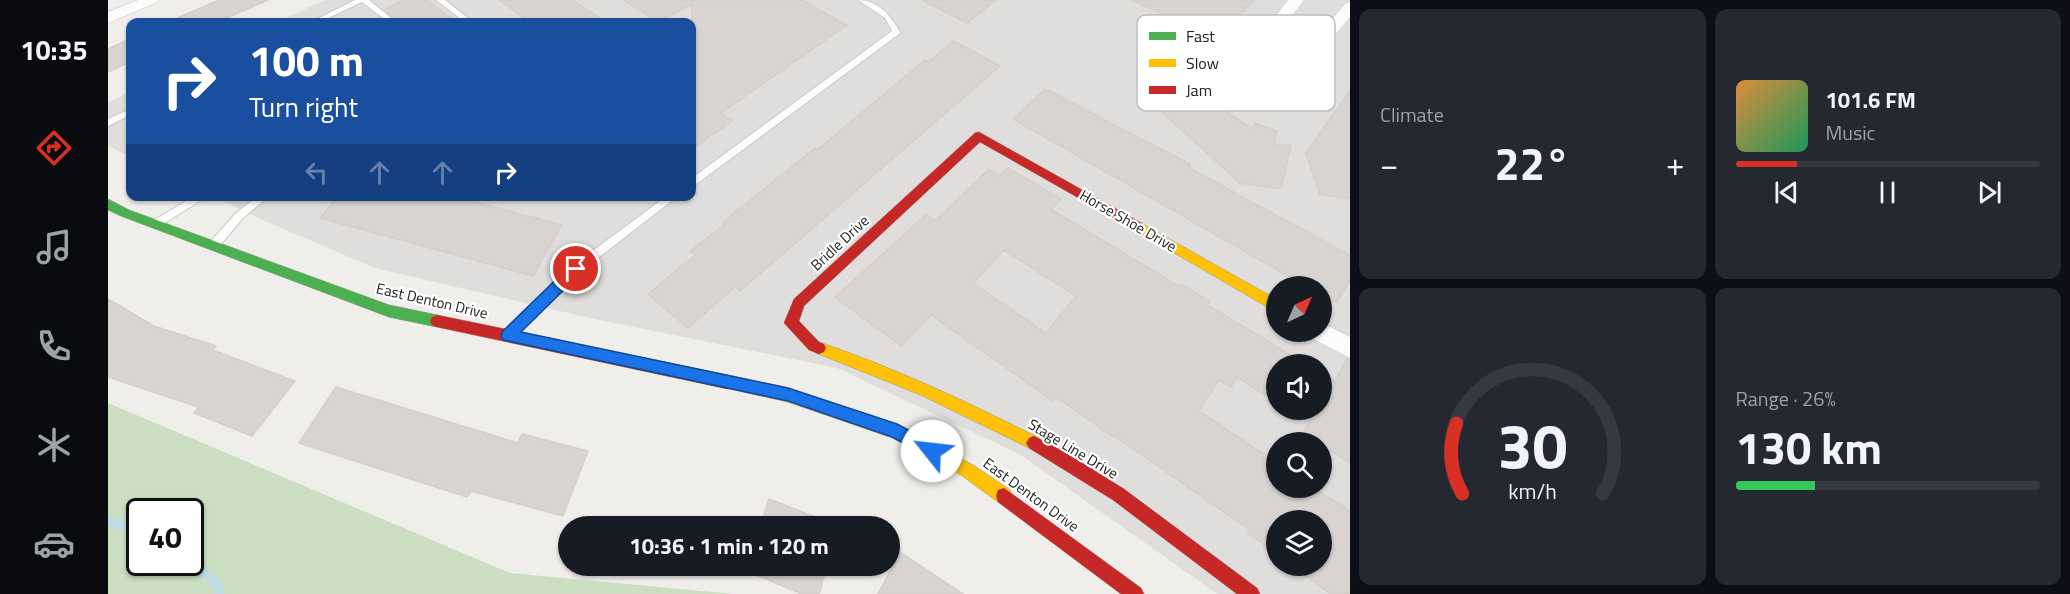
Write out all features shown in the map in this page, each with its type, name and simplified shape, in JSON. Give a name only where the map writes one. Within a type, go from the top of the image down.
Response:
[{"type":"street","points":[[108,18],[152,0]]},
{"type":"street","points":[[1284,15],[1296,0]]},
{"type":"street","points":[[1346,0],[1350,2]]},
{"type":"street","points":[[1335,25],[1350,7]]},
{"type":"street","name":"Horse Shoe Drive","points":[[979,136],[1266,300]]},
{"type":"street","name":"Bridle Drive","points":[[861,362],[814,346],[791,323],[799,303],[979,136]]},
{"type":"street","name":"East Denton Drive","points":[[108,204],[125,213],[389,311],[788,395],[897,432],[967,470],[1037,519],[1135,594]]},
{"type":"street","points":[[1332,338],[1350,348]]},
{"type":"street","name":"Stage Line Drive","points":[[861,362],[957,403],[1053,453],[1157,522],[1251,594]]},
{"type":"lane","points":[[324,18],[363,0],[387,18]]},
{"type":"lane","points":[[440,0],[464,18]]},
{"type":"lane","points":[[696,180],[896,32],[888,17],[862,0]]},
{"type":"lane","points":[[108,123],[126,114]]},
{"type":"lane","points":[[155,224],[195,201]]},
{"type":"lane","points":[[214,245],[239,216],[258,201]]},
{"type":"lane","points":[[508,336],[576,269],[667,201]]},
{"type":"shaded area","points":[[325,0],[1350,0],[1350,594],[1217,594],[1021,455],[837,368],[590,318],[375,268],[222,201],[696,201],[696,18],[286,18]]},
{"type":"shaded area","points":[[126,94],[126,155],[108,146],[108,103]]},
{"type":"green space","points":[[108,403],[510,573],[734,594],[108,594]]},
{"type":"building","points":[[219,0],[268,0],[227,18],[177,18]]},
{"type":"building","points":[[404,0],[427,0],[452,18],[394,18],[385,10]]},
{"type":"building","points":[[499,0],[572,0],[600,18],[524,18]]},
{"type":"building","points":[[623,0],[802,0],[847,25],[721,113],[732,121],[696,146],[696,18],[692,18],[692,4],[666,18],[652,18]]},
{"type":"building","points":[[922,0],[996,0],[967,23]]},
{"type":"building","points":[[1132,0],[1254,0],[1240,15],[1159,15],[1161,13]]},
{"type":"building","points":[[126,41],[126,64],[108,72],[108,49]]},
{"type":"building","points":[[954,41],[1000,66],[740,291],[735,287],[688,328],[648,294],[695,255],[690,251],[725,224],[723,222],[815,148],[817,150],[925,60],[928,62]]},
{"type":"building","points":[[1045,89],[1190,164],[1189,168],[1350,255],[1350,280],[1337,302],[1332,299],[1332,276],[1289,276],[1013,119]]},
{"type":"building","points":[[1350,90],[1350,199],[1320,194],[1306,153]]},
{"type":"building","points":[[1161,111],[1225,111],[1253,129],[1255,123],[1277,131],[1274,144],[1291,146],[1281,189],[1240,183]]},
{"type":"building","points":[[1008,168],[1061,199],[1051,209],[1180,287],[1182,285],[1210,301],[1207,305],[1289,354],[1266,354],[1266,396],[1237,377],[1231,387],[1219,380],[1199,411],[1266,455],[1266,498],[1330,498],[1350,511],[1350,594],[1330,594],[1307,576],[1332,576],[1332,510],[1266,510],[1266,546],[1248,533],[1250,530],[1113,435],[1056,397],[1053,401],[931,315],[901,346],[835,297],[926,215],[935,221],[989,169],[999,176]],"holes":[[[1004,250],[1076,296],[1046,333],[973,283]]]},
{"type":"building","points":[[334,201],[471,201],[562,225],[533,276],[320,218]]},
{"type":"building","points":[[108,299],[154,326],[216,346],[213,350],[295,381],[252,436],[194,413],[199,407],[108,377]]},
{"type":"building","points":[[1347,359],[1350,360],[1350,463],[1332,451],[1332,432],[1304,432],[1310,420],[1332,420],[1332,379],[1335,381]]},
{"type":"building","points":[[336,387],[518,443],[522,434],[588,451],[563,516],[471,491],[467,497],[299,443]]},
{"type":"building","points":[[769,499],[813,516],[763,516]]},
{"type":"building","points":[[900,552],[963,594],[878,594],[887,576],[900,576]]},
{"type":"building","points":[[758,576],[824,576],[819,594],[802,594]]},
{"type":"waterway","points":[[108,521],[126,527]]},
{"type":"waterway","points":[[204,573],[217,584],[220,594]]},
{"type":"traffic: fast","points":[[108,204],[125,213],[389,311],[437,321]]},
{"type":"traffic: slow","points":[[1139,227],[1266,300]]},
{"type":"traffic: slow","points":[[819,348],[928,391],[1034,443]]},
{"type":"traffic: slow","points":[[728,382],[788,395],[897,432],[967,470],[1004,496]]},
{"type":"traffic: jam","points":[[819,348],[814,346],[791,323],[799,303],[979,136],[1139,227]]},
{"type":"traffic: jam","points":[[437,321],[728,382]]},
{"type":"traffic: jam","points":[[1034,443],[1119,495],[1251,594]]},
{"type":"traffic: jam","points":[[1004,496],[1135,594]]},
{"type":"route","points":[[576,269],[508,336],[788,395],[897,432],[932,451]]}]
